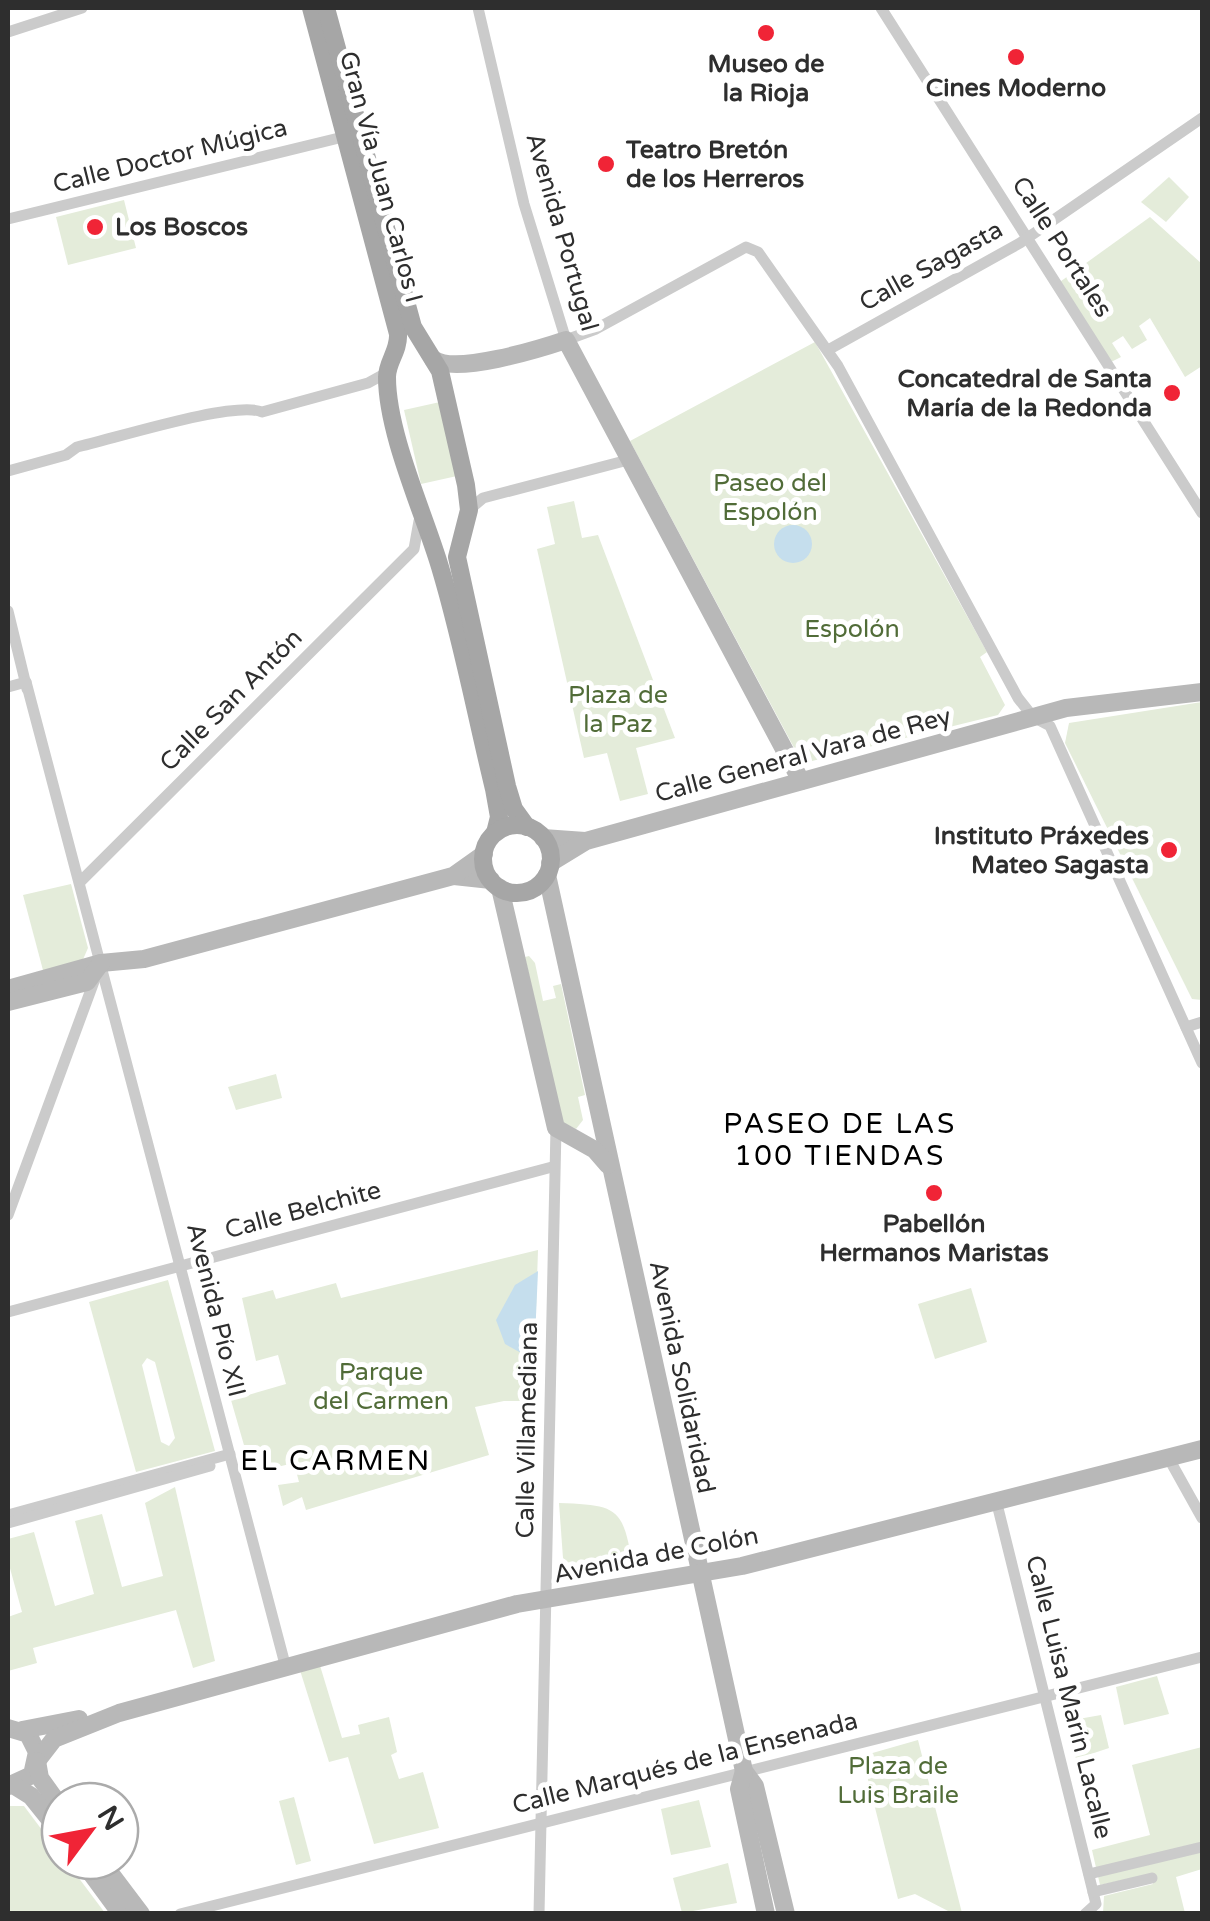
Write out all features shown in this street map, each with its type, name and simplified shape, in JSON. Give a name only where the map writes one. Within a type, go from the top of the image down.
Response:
[{"type":"main road","name":"Gran Vía Juan Carlos I","points":[[311,8],[342,138],[398,334],[391,365],[424,545],[494,789],[499,817],[495,833]]},
{"type":"main road","name":"Gran Vía Juan Carlos I","points":[[326,8],[387,242],[429,356],[448,372],[469,510],[457,557],[507,786],[514,808],[535,832]]},
{"type":"main road","points":[[448,372],[566,340]]},
{"type":"main road","name":"Avenida Portugal","points":[[566,340],[801,781]]},
{"type":"main road","points":[[391,365],[404,352],[429,356]]},
{"type":"main road","points":[[424,545],[463,530]]},
{"type":"main road","name":"Calle General Vara de Rey","points":[[549,869],[586,841],[1066,708],[1202,692]]},
{"type":"main road","points":[[8,989],[102,963],[144,959],[453,876],[484,854],[495,833],[510,826],[535,832],[549,869],[525,892],[453,876]]},
{"type":"main road","name":"Calle General Vara de Rey","points":[[535,832],[586,841]]},
{"type":"main road","points":[[484,854],[495,884],[556,1128],[568,1138],[578,1139],[611,1170]]},
{"type":"main road","name":"Avenida Solidaridad","points":[[549,869],[699,1574],[744,1771],[755,1786],[786,1914]]},
{"type":"main road","points":[[8,1002],[87,982],[102,963]]},
{"type":"main road","points":[[578,1139],[599,1116]]},
{"type":"main road","name":"Avenida de Colón","points":[[13,1727],[119,1712],[517,1604],[699,1574],[1202,1449]]},
{"type":"main road","name":"Avenida de Colón","points":[[11,1786],[32,1775],[37,1761],[54,1739],[119,1712]]},
{"type":"main road","points":[[13,1727],[36,1747],[42,1781]]},
{"type":"main road","name":"Avenida Solidaridad","points":[[744,1771],[739,1788],[766,1914]]},
{"type":"main road","points":[[11,1786],[31,1796],[40,1807]]},
{"type":"main road","points":[[97,1881],[121,1914]]},
{"type":"main road","points":[[117,1881],[141,1914]]},
{"type":"street","points":[[8,32],[82,8]]},
{"type":"street","name":"Avenida Portugal","points":[[478,8],[524,204],[566,340]]},
{"type":"street","name":"Calle Portales","points":[[881,8],[1202,513]]},
{"type":"street","name":"Calle Sagasta","points":[[828,350],[1028,238],[1202,118]]},
{"type":"street","name":"Calle Doctor Múgica","points":[[8,219],[342,138]]},
{"type":"street","points":[[566,340],[596,329],[746,246],[758,252],[828,350],[1018,698],[1033,717],[1050,726],[1202,1062]]},
{"type":"street","points":[[8,470],[66,455],[77,447],[204,416],[249,406],[262,412],[368,384],[391,365]]},
{"type":"street","points":[[469,510],[476,501],[495,494],[628,460]]},
{"type":"street","points":[[466,484],[477,495],[495,494]]},
{"type":"street","name":"Calle San Antón","points":[[80,882],[424,545]]},
{"type":"street","name":"Avenida Pío XII","points":[[8,611],[286,1668]]},
{"type":"street","points":[[8,688],[26,682]]},
{"type":"street","points":[[8,1216],[102,963]]},
{"type":"street","points":[[1186,1027],[1202,1022]]},
{"type":"street","name":"Calle Villamediana","points":[[539,1914],[552,1167],[556,1128]]},
{"type":"street","name":"Calle Belchite","points":[[8,1312],[552,1167]]},
{"type":"street","points":[[8,1514],[230,1454]]},
{"type":"street","points":[[1168,1457],[1202,1518]]},
{"type":"street","points":[[8,1524],[218,1464]]},
{"type":"street","name":"Calle Luisa Marín Lacalle","points":[[996,1500],[1089,1874],[1092,1907]]},
{"type":"street","name":"Calle Marqués de la Ensenada","points":[[180,1914],[1202,1658]]},
{"type":"street","points":[[1089,1874],[1202,1847]]},
{"type":"street","points":[[1092,1907],[1152,1878]]},
{"type":"green space","points":[[1169,177],[1189,197],[1166,222],[1141,202]]},
{"type":"green space","name":"Los Boscos","points":[[124,200],[136,248],[68,265],[56,217]]},
{"type":"green space","points":[[1150,217],[1202,264],[1202,366],[1185,377],[1150,318],[1139,326],[1147,340],[1132,349],[1123,336],[1112,343],[1121,357],[1109,363],[1057,284]]},
{"type":"green space","name":"Paseo del Espolón","points":[[815,342],[987,652],[980,657],[1005,705],[998,715],[808,762],[799,757],[630,441]]},
{"type":"green space","points":[[440,402],[457,476],[421,484],[404,410]]},
{"type":"green space","name":"Plaza de la Paz","points":[[574,501],[582,538],[598,535],[675,738],[636,748],[648,794],[620,801],[607,753],[584,758],[537,549],[555,544],[547,507]]},
{"type":"green space","points":[[1202,702],[1202,1000],[1192,999],[1065,743],[1069,723]]},
{"type":"green space","points":[[71,884],[88,948],[81,964],[44,974],[23,895]]},
{"type":"green space","points":[[525,957],[535,963],[543,1001],[556,998],[553,986],[561,984],[585,1095],[578,1097],[583,1120],[576,1129],[562,1122]]},
{"type":"green space","points":[[276,1074],[282,1098],[236,1110],[228,1087]]},
{"type":"green space","name":"Parque del Carmen","points":[[538,1250],[533,1401],[475,1407],[489,1455],[306,1510],[302,1497],[283,1506],[278,1485],[299,1482],[294,1463],[252,1473],[231,1400],[286,1384],[278,1355],[256,1361],[242,1298],[273,1290],[276,1299],[336,1283],[341,1298]]},
{"type":"green space","points":[[168,1280],[215,1451],[136,1472],[89,1302]],"holes":[[[147,1358],[155,1362],[175,1438],[169,1446],[161,1442],[142,1365]]]},
{"type":"green space","points":[[971,1288],[987,1342],[935,1359],[918,1304]]},
{"type":"green space","points":[[175,1487],[215,1661],[193,1668],[176,1610],[33,1648],[37,1663],[8,1671],[8,1617],[22,1612],[8,1561],[8,1539],[34,1532],[55,1606],[94,1594],[75,1521],[102,1514],[122,1587],[163,1576],[145,1503]]},
{"type":"green space","points":[[559,1503],[594,1506],[615,1514],[626,1532],[633,1567],[585,1576],[563,1558]]},
{"type":"green space","points":[[318,1659],[342,1738],[360,1734],[358,1725],[389,1717],[397,1752],[391,1755],[399,1779],[423,1772],[439,1828],[374,1844],[348,1757],[329,1762],[298,1664]]},
{"type":"green space","points":[[1157,1676],[1169,1714],[1124,1725],[1116,1687]]},
{"type":"green space","points":[[1101,1715],[1109,1748],[1076,1759],[1067,1721]]},
{"type":"green space","name":"Plaza de Luis Braile","points":[[918,1740],[962,1913],[952,1913],[915,1894],[898,1899],[862,1756]]},
{"type":"green space","points":[[1202,1747],[1202,1869],[1176,1877],[1185,1913],[1103,1913],[1104,1896],[1153,1884],[1151,1874],[1100,1885],[1092,1850],[1150,1835],[1132,1765]]},
{"type":"green space","points":[[294,1797],[311,1861],[296,1865],[279,1801]]},
{"type":"green space","points":[[699,1800],[711,1847],[671,1855],[661,1809]]},
{"type":"green space","points":[[8,1806],[24,1806],[40,1827],[40,1881],[81,1881],[105,1913],[8,1913]]},
{"type":"green space","points":[[728,1863],[737,1903],[682,1913],[673,1878]]},
{"type":"water","points":[[793,525],[806,531],[812,544],[806,557],[793,563],[780,557],[774,544],[780,531]]},
{"type":"water","points":[[538,1271],[534,1360],[505,1344],[496,1320],[515,1285]]},
{"type":"place","name":"Museo de la Rioja","points":[[766,33]]},
{"type":"place","name":"Cines Moderno","points":[[1016,57]]},
{"type":"place","name":"Teatro Bretón de los Herreros","points":[[606,164]]},
{"type":"place","name":"Los Boscos","points":[[95,227]]},
{"type":"place","name":"Concatedral de Santa María de la Redonda","points":[[1172,393]]},
{"type":"place","name":"Instituto Práxedes Mateo Sagasta","points":[[1169,850]]},
{"type":"place","name":"Pabellón Hermanos Maristas","points":[[934,1193]]},
{"type":"district","name":"PASEO DE LAS 100 TIENDAS","points":[[840,1140]]},
{"type":"district","name":"EL CARMEN","points":[[336,1461]]},
{"type":"park label","name":"Espolón","points":[[852,629]]}]
